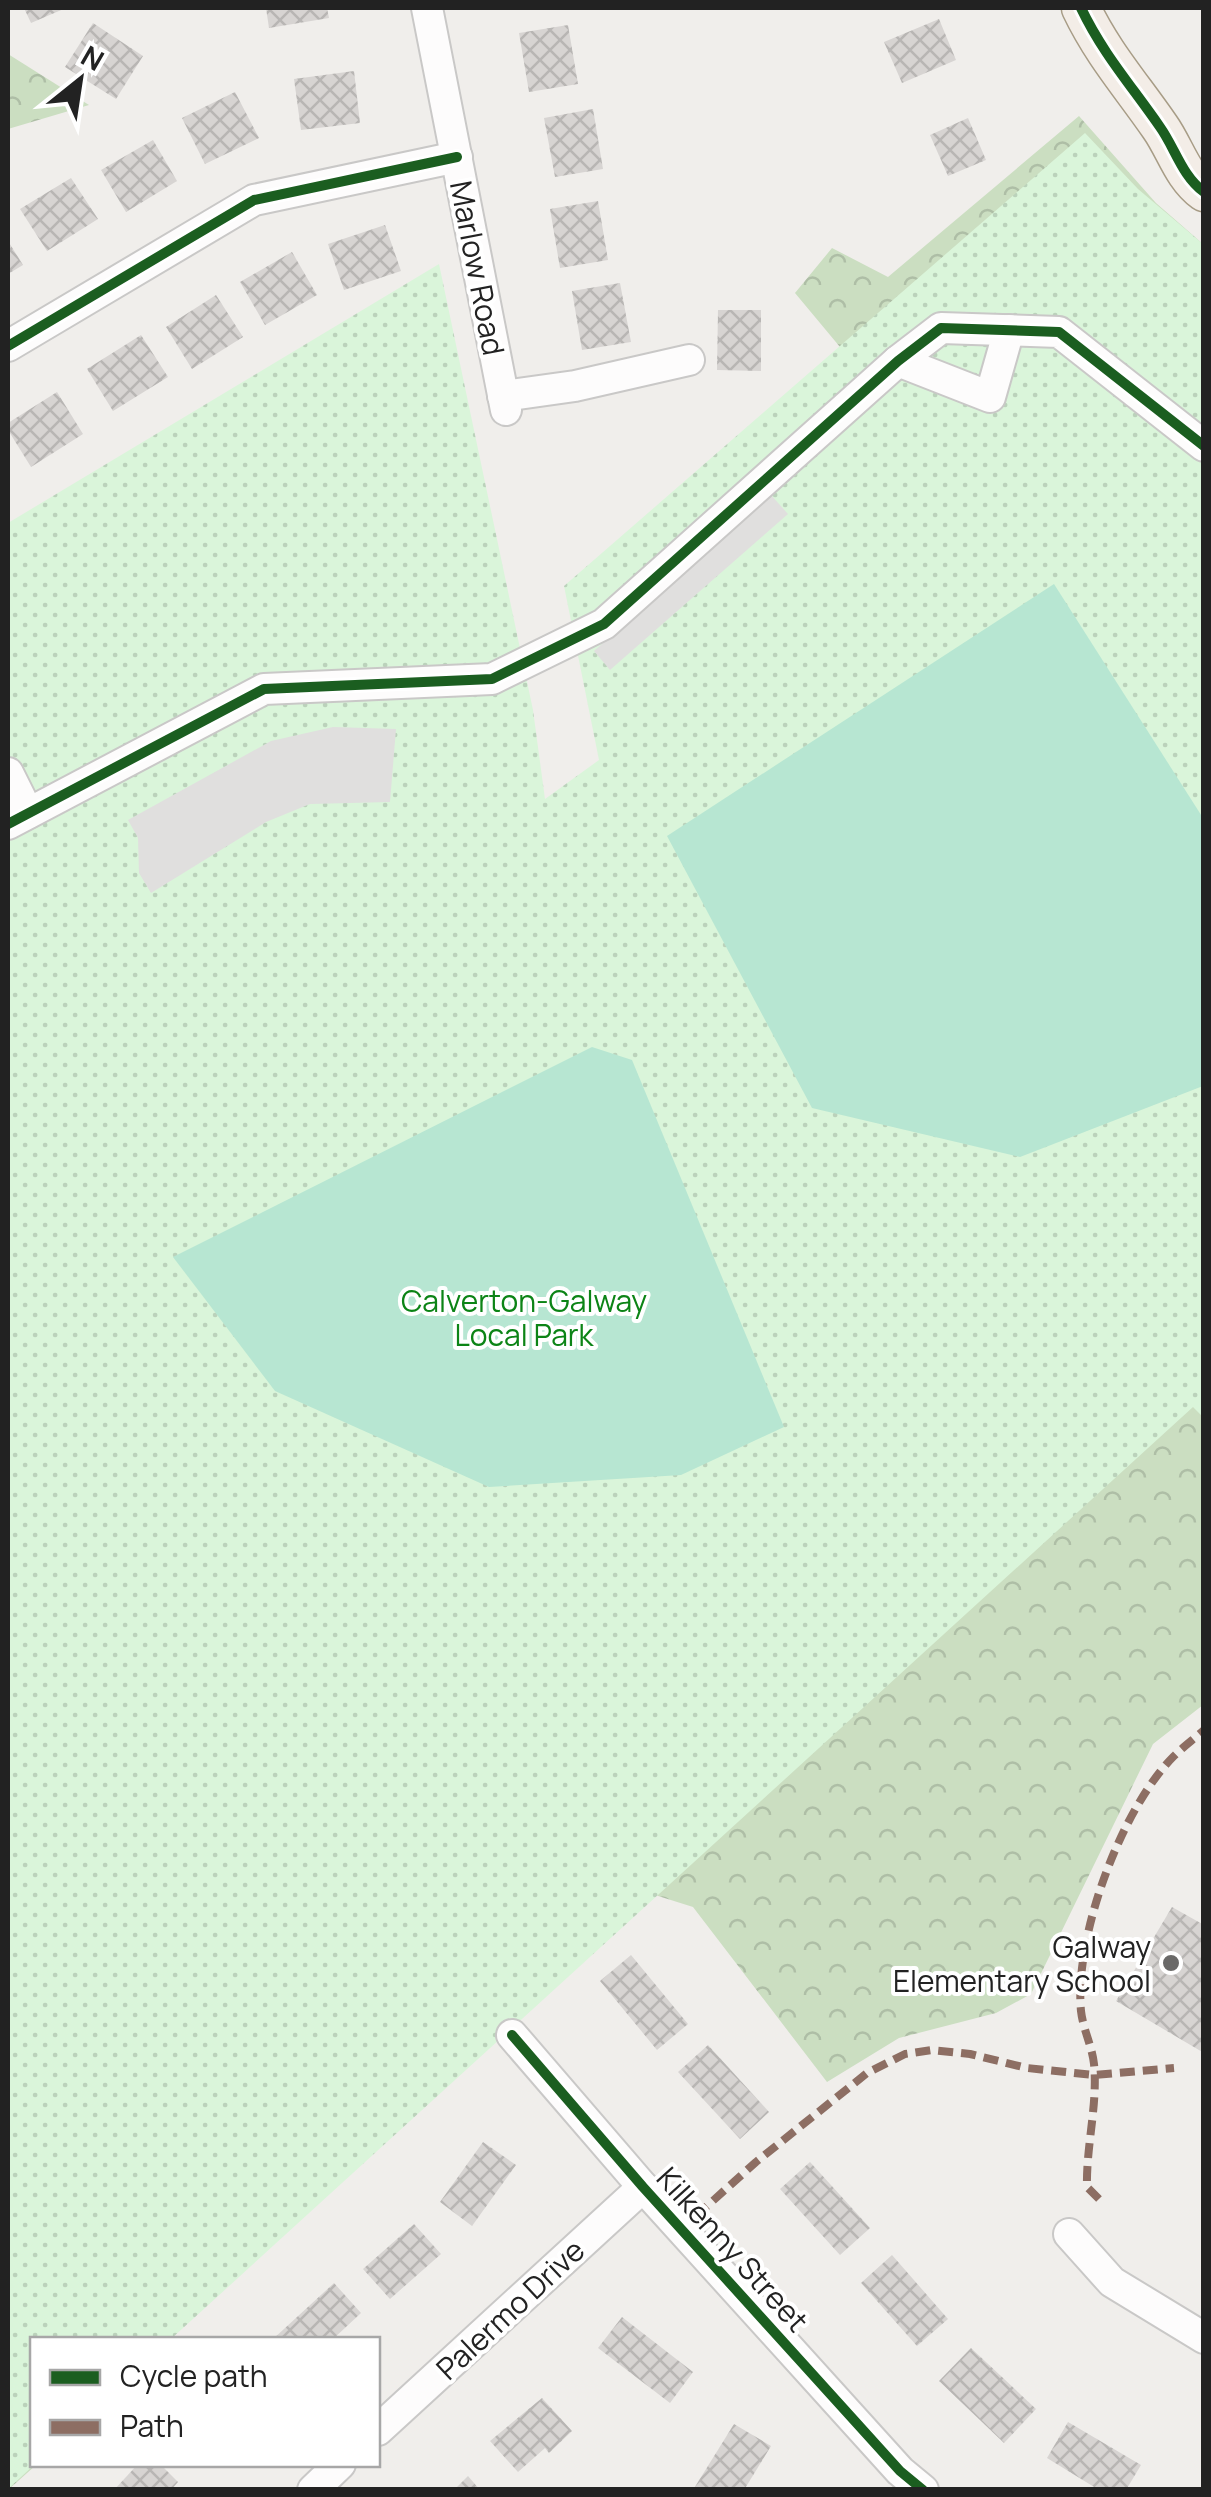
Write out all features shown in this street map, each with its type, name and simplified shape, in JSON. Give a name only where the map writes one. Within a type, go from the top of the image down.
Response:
[{"type":"main road","points":[[1081,8],[1100,48],[1162,130],[1192,184],[1204,192]]},
{"type":"main road","points":[[1162,130],[1204,152]]},
{"type":"street","name":"Marlow Road","points":[[427,8],[505,403],[689,360]]},
{"type":"street","points":[[8,346],[254,200],[457,157]]},
{"type":"street","points":[[8,773],[18,819],[264,689],[492,679],[604,624],[898,361],[941,328],[1060,332],[1204,446]]},
{"type":"street","points":[[898,361],[990,397],[1010,330]]},
{"type":"street","name":"Kilkenny Street","points":[[512,2036],[901,2483]]},
{"type":"street","name":"Palermo Drive","points":[[380,2428],[643,2187]]},
{"type":"street","points":[[1069,2234],[1112,2282],[1204,2338]]},
{"type":"street","points":[[313,2490],[337,2467]]},
{"type":"green space","points":[[8,54],[89,105],[8,129]]},
{"type":"green space","points":[[1079,116],[1156,203],[1203,244],[1203,385],[845,353],[795,293],[832,248],[888,277]]},
{"type":"green space","name":"Calverton-Galway Local Park","points":[[1085,133],[1138,189],[1203,244],[1203,1417],[1193,1407],[173,2337],[30,2337],[32,2467],[8,2489],[8,523],[439,264],[533,710],[545,799],[599,760],[564,586]]},
{"type":"green space","points":[[1054,584],[1203,818],[1203,1086],[1020,1157],[812,1108],[667,836]]},
{"type":"green space","points":[[592,1047],[632,1060],[784,1427],[681,1475],[489,1487],[275,1391],[173,1257]]},
{"type":"green space","points":[[1203,1144],[1203,1705],[1153,1744],[1031,1994],[996,2013],[899,2038],[827,2082],[693,1907],[617,1883],[36,2337],[30,2337],[30,2467],[34,2467],[8,2490],[8,2155]]},
{"type":"shaded area","points":[[771,495],[788,514],[610,670],[594,651]]},
{"type":"shaded area","points":[[333,727],[396,729],[390,802],[310,804],[266,822],[151,893],[139,873],[138,838],[128,820],[271,741]]},
{"type":"building","points":[[24,8],[66,8],[31,23]]},
{"type":"building","points":[[266,8],[327,8],[329,18],[269,28]]},
{"type":"building","points":[[939,19],[956,60],[902,83],[884,42]]},
{"type":"building","points":[[93,23],[143,56],[116,99],[65,67]]},
{"type":"building","points":[[568,25],[578,84],[529,92],[519,33]]},
{"type":"building","points":[[354,71],[360,123],[301,130],[294,79]]},
{"type":"building","points":[[235,92],[259,138],[205,164],[182,118]]},
{"type":"building","points":[[593,109],[603,169],[555,177],[544,118]]},
{"type":"building","points":[[968,118],[986,160],[948,176],[930,135]]},
{"type":"building","points":[[153,140],[177,181],[126,212],[101,170]]},
{"type":"building","points":[[71,178],[98,219],[47,251],[20,209]]},
{"type":"building","points":[[598,201],[608,260],[560,268],[550,209]]},
{"type":"building","points":[[385,225],[401,271],[344,290],[328,244]]},
{"type":"building","points":[[8,241],[23,265],[8,274]]},
{"type":"building","points":[[292,252],[317,295],[265,325],[240,282]]},
{"type":"building","points":[[620,283],[631,342],[582,350],[572,291]]},
{"type":"building","points":[[216,295],[243,337],[192,369],[166,327]]},
{"type":"building","points":[[718,310],[761,310],[761,371],[717,370]]},
{"type":"building","points":[[141,335],[168,377],[113,411],[87,369]]},
{"type":"building","points":[[57,392],[83,434],[31,467],[8,430],[8,423]]},
{"type":"building","name":"Galway Elementary School","points":[[1172,1907],[1204,1925],[1204,2053],[1116,2001]]},
{"type":"building","points":[[631,1955],[688,2024],[657,2050],[600,1981]]},
{"type":"building","points":[[708,2045],[769,2112],[740,2139],[678,2072]]},
{"type":"building","points":[[483,2142],[516,2165],[472,2226],[440,2202]]},
{"type":"building","points":[[810,2162],[870,2228],[840,2255],[780,2189]]},
{"type":"building","points":[[414,2224],[441,2254],[390,2299],[363,2269]]},
{"type":"building","points":[[892,2255],[948,2319],[917,2346],[861,2283]]},
{"type":"building","points":[[334,2283],[361,2313],[335,2337],[275,2337]]},
{"type":"building","points":[[622,2317],[693,2372],[670,2403],[598,2348]]},
{"type":"building","points":[[971,2348],[1036,2409],[1004,2443],[939,2381]]},
{"type":"building","points":[[542,2398],[572,2431],[549,2453],[545,2448],[518,2472],[490,2441]]},
{"type":"building","points":[[1068,2422],[1141,2465],[1126,2490],[1099,2490],[1047,2458]]},
{"type":"building","points":[[734,2424],[771,2446],[744,2490],[693,2490]]},
{"type":"building","points":[[135,2467],[163,2467],[178,2482],[171,2490],[114,2490]]},
{"type":"building","points":[[468,2476],[480,2490],[454,2490]]},
{"type":"marked path","points":[[1099,2199],[1087,2187],[1095,2079],[1081,2011],[1085,1947],[1105,1876],[1136,1808],[1174,1756],[1204,1730]]},
{"type":"marked path","points":[[696,2216],[867,2073],[905,2054],[932,2050],[970,2054],[1027,2068],[1094,2075],[1174,2068]]},
{"type":"cycle path","points":[[1081,8],[1184,170],[1204,192]]},
{"type":"cycle path","points":[[8,346],[254,200],[457,157]]},
{"type":"cycle path","points":[[8,824],[264,689],[492,679],[604,624],[898,361],[941,328],[1059,332],[1204,446]]},
{"type":"cycle path","points":[[512,2035],[643,2187],[900,2471],[923,2490]]},
{"type":"place","name":"Galway Elementary School","points":[[1171,1963]]}]
